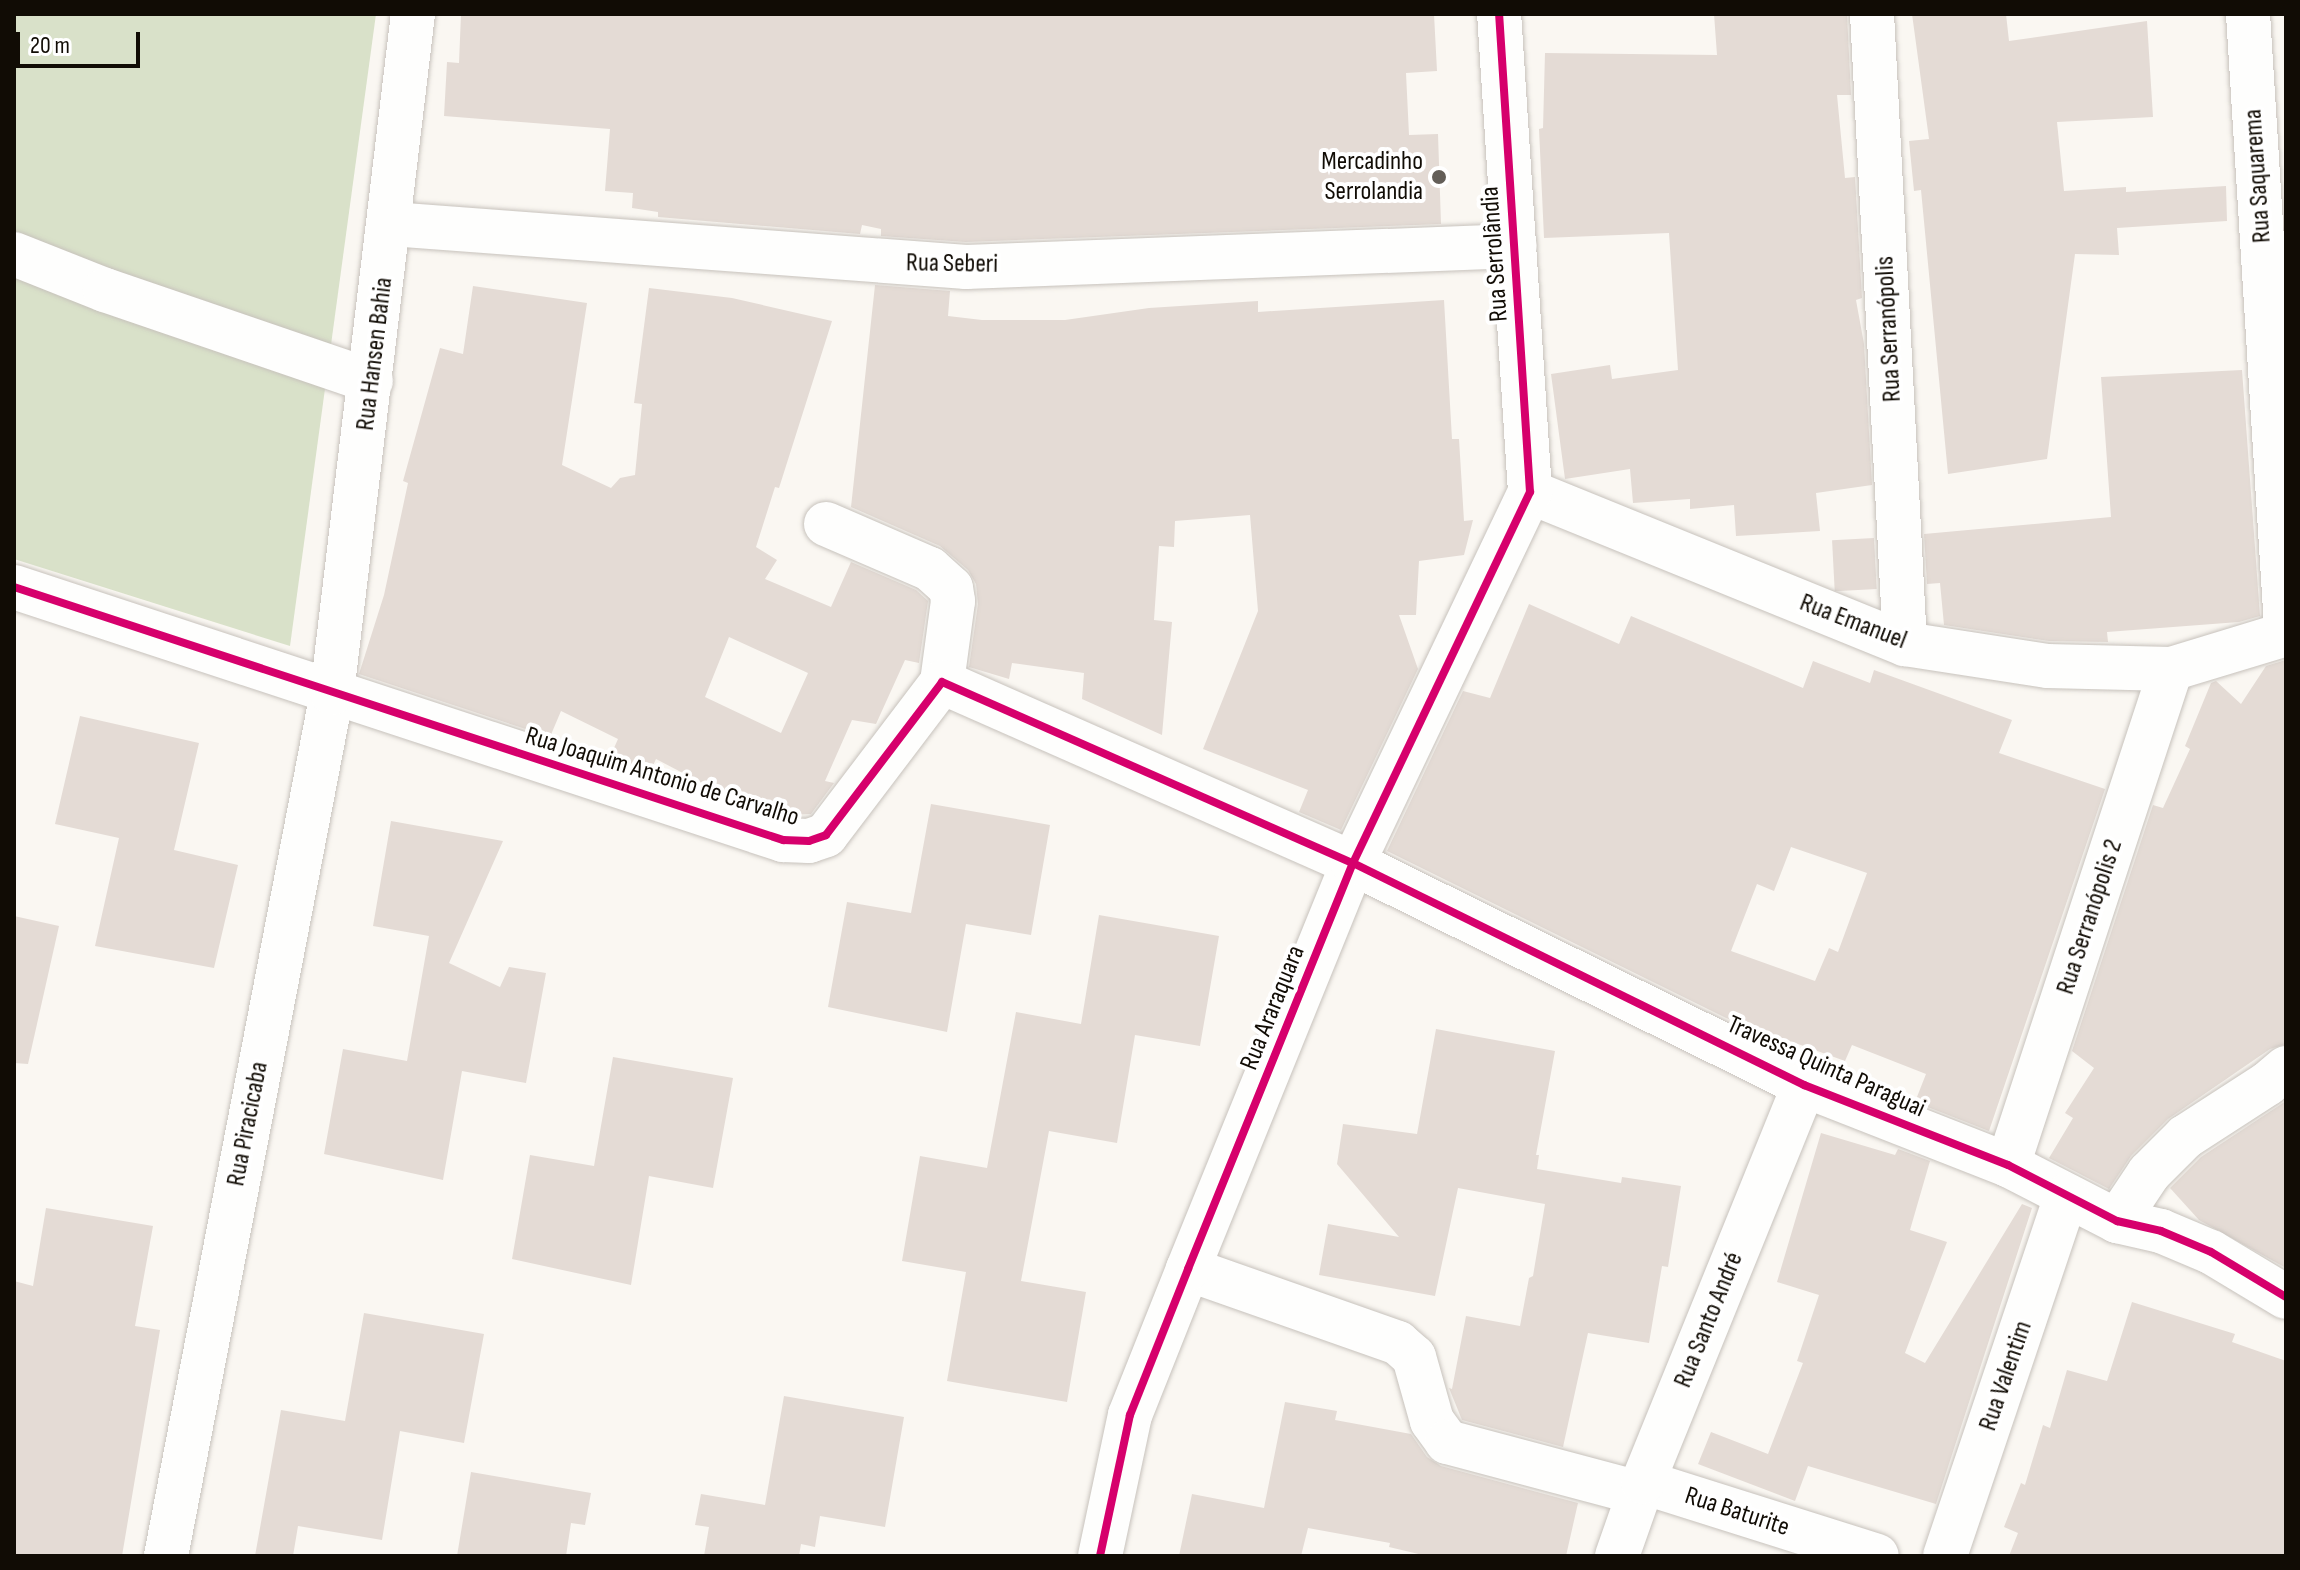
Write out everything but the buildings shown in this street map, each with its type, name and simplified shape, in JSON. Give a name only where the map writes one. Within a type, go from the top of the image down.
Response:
[{"type":"street","name":"Rua Hansen Bahia","points":[[332,693],[391,224],[413,14]]},
{"type":"street","name":"Rua Serrolândia","points":[[1499,14],[1530,492]]},
{"type":"street","name":"Rua Serranópolis","points":[[1872,14],[1905,644]]},
{"type":"street","name":"Rua Saquarema","points":[[2248,14],[2286,626]]},
{"type":"street","name":"Rua Seberi","points":[[391,224],[966,267],[1515,246]]},
{"type":"street","points":[[14,254],[105,290],[371,381]]},
{"type":"street","name":"Rua Emanuel","points":[[1530,492],[1905,644],[2047,666],[2171,669],[2286,634]]},
{"type":"street","name":"Rua Araraquara","points":[[1100,1556],[1130,1415],[1188,1269],[1353,863],[1530,492]]},
{"type":"street","name":"Rua Joaquim Antonio de Carvalho","points":[[14,587],[751,831],[783,840],[809,841],[826,835],[840,820],[942,682],[953,601],[951,588],[930,569],[826,524]]},
{"type":"street","name":"Rua Serranópolis 2","points":[[2008,1165],[2171,669]]},
{"type":"street","points":[[942,682],[1353,863]]},
{"type":"street","name":"Rua Piracicaba","points":[[166,1556],[332,693]]},
{"type":"street","name":"Travessa Quinta Paraguai","points":[[1353,863],[1804,1085],[2008,1165],[2117,1221],[2161,1231],[2211,1252],[2286,1297]]},
{"type":"street","points":[[2117,1221],[2149,1173],[2185,1137],[2267,1084],[2286,1068]]},
{"type":"street","name":"Rua Santo André","points":[[1617,1556],[1641,1488],[1804,1085]]},
{"type":"street","name":"Rua Valentim","points":[[1945,1556],[2066,1196]]},
{"type":"street","name":"Rua Baturite","points":[[1188,1269],[1398,1343],[1414,1357],[1432,1421],[1447,1442],[1641,1488],[1877,1556]]},
{"type":"green space","points":[[14,14],[376,14],[290,646],[14,559]]},
{"type":"cycle path","points":[[1100,1556],[1130,1415],[1188,1269],[1353,863],[1530,492],[1499,14]]},
{"type":"cycle path","points":[[14,587],[783,840],[809,841],[826,835],[942,682],[1353,863],[1804,1085],[2008,1165],[2117,1221],[2161,1231],[2211,1252],[2286,1297]]},
{"type":"place","name":"Mercadinho Serrolandia","points":[[1439,177]]}]
